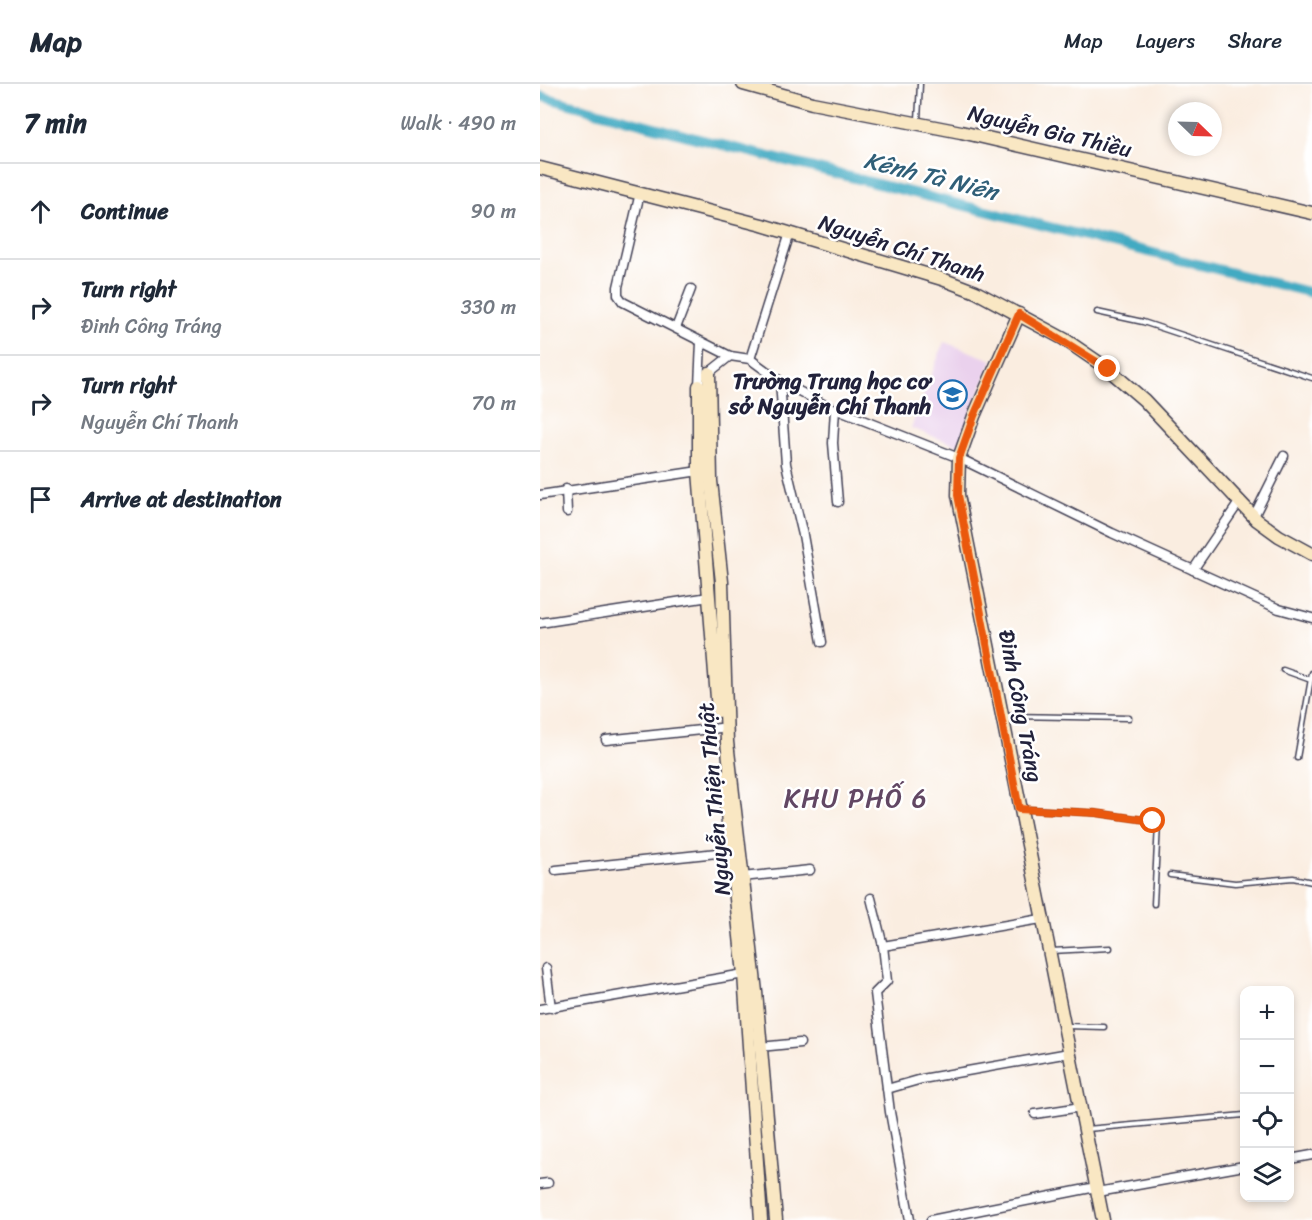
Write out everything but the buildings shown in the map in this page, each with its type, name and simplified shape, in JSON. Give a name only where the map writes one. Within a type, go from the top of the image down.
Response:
[{"type":"street","name":"Nguyễn Gia Thiều","points":[[743,84],[812,103],[918,124],[1312,213]]},
{"type":"street","name":"Nguyễn Chí Thanh","points":[[540,168],[790,233],[942,279],[1019,314],[1108,369],[1144,400],[1254,516],[1279,536],[1312,554]]},
{"type":"street","points":[[640,193],[618,295],[623,302],[730,356],[750,358],[780,381],[835,409],[959,458],[1279,609],[1312,618]]},
{"type":"street","points":[[750,358],[790,233]]},
{"type":"street","points":[[676,328],[691,290]]},
{"type":"street","name":"Đinh Công Tráng","points":[[1019,314],[974,416],[959,458],[958,495],[1047,951],[1103,1220]]},
{"type":"street","name":"Nguyễn Thiện Thuật","points":[[701,342],[699,471],[709,597],[727,742],[761,1220]]},
{"type":"street","points":[[699,386],[709,373],[730,356]]},
{"type":"street","name":"Nguyễn Thiện Thuật","points":[[709,373],[711,481],[722,582],[720,728],[735,851],[742,877],[776,1220]]},
{"type":"street","points":[[780,381],[786,464],[822,642]]},
{"type":"street","points":[[835,409],[833,442],[838,502]]},
{"type":"street","points":[[1254,516],[1284,456]]},
{"type":"street","points":[[540,495],[566,489],[699,471]]},
{"type":"street","points":[[566,489],[567,512]]},
{"type":"street","points":[[1193,570],[1240,501]]},
{"type":"street","points":[[540,623],[709,597]]},
{"type":"street","points":[[606,740],[720,728]]},
{"type":"street","points":[[556,870],[735,851]]},
{"type":"street","points":[[742,877],[810,870]]},
{"type":"street","points":[[871,898],[883,946],[886,983],[875,993],[887,1089],[910,1220]]},
{"type":"street","points":[[883,946],[1041,919]]},
{"type":"street","points":[[546,968],[550,1008]]},
{"type":"street","points":[[540,1009],[744,974]]},
{"type":"street","points":[[760,1047],[800,1043]]},
{"type":"street","points":[[887,1089],[922,1079],[1069,1053]]},
{"type":"street","points":[[1035,1114],[1081,1107]]},
{"type":"street","points":[[1294,1158],[1312,1155]]},
{"type":"street","points":[[932,1220],[1240,1167]]},
{"type":"lane","points":[[918,124],[920,84]]},
{"type":"lane","points":[[1097,312],[1143,322],[1312,378]]},
{"type":"lane","points":[[1283,670],[1311,680]]},
{"type":"lane","points":[[1297,758],[1312,673]]},
{"type":"lane","points":[[1001,716],[1129,718]]},
{"type":"lane","points":[[1019,809],[1096,813],[1153,821],[1158,824],[1154,904]]},
{"type":"lane","points":[[1170,875],[1235,883],[1293,878],[1312,882]]},
{"type":"lane","points":[[1047,951],[1110,948]]},
{"type":"lane","points":[[1063,1026],[1104,1028]]},
{"type":"lane","points":[[1085,1129],[1240,1115]]},
{"type":"shaded area","name":"Trường Trung học cơ sở Nguyễn Chí Thanh","points":[[944,342],[992,360],[959,446],[911,428]]},
{"type":"waterway","name":"Kênh Tà Niên","points":[[540,96],[699,139],[1312,293]]},
{"type":"place","name":"Trường Trung học cơ sở Nguyễn Chí Thanh","points":[[952,394]]},
{"type":"district","name":"KHU PHỐ 6","points":[[856,798]]},
{"type":"route","points":[[1108,369],[1064,339],[1019,314],[974,416],[959,458],[958,495],[1019,809],[1096,813],[1153,821]]}]
